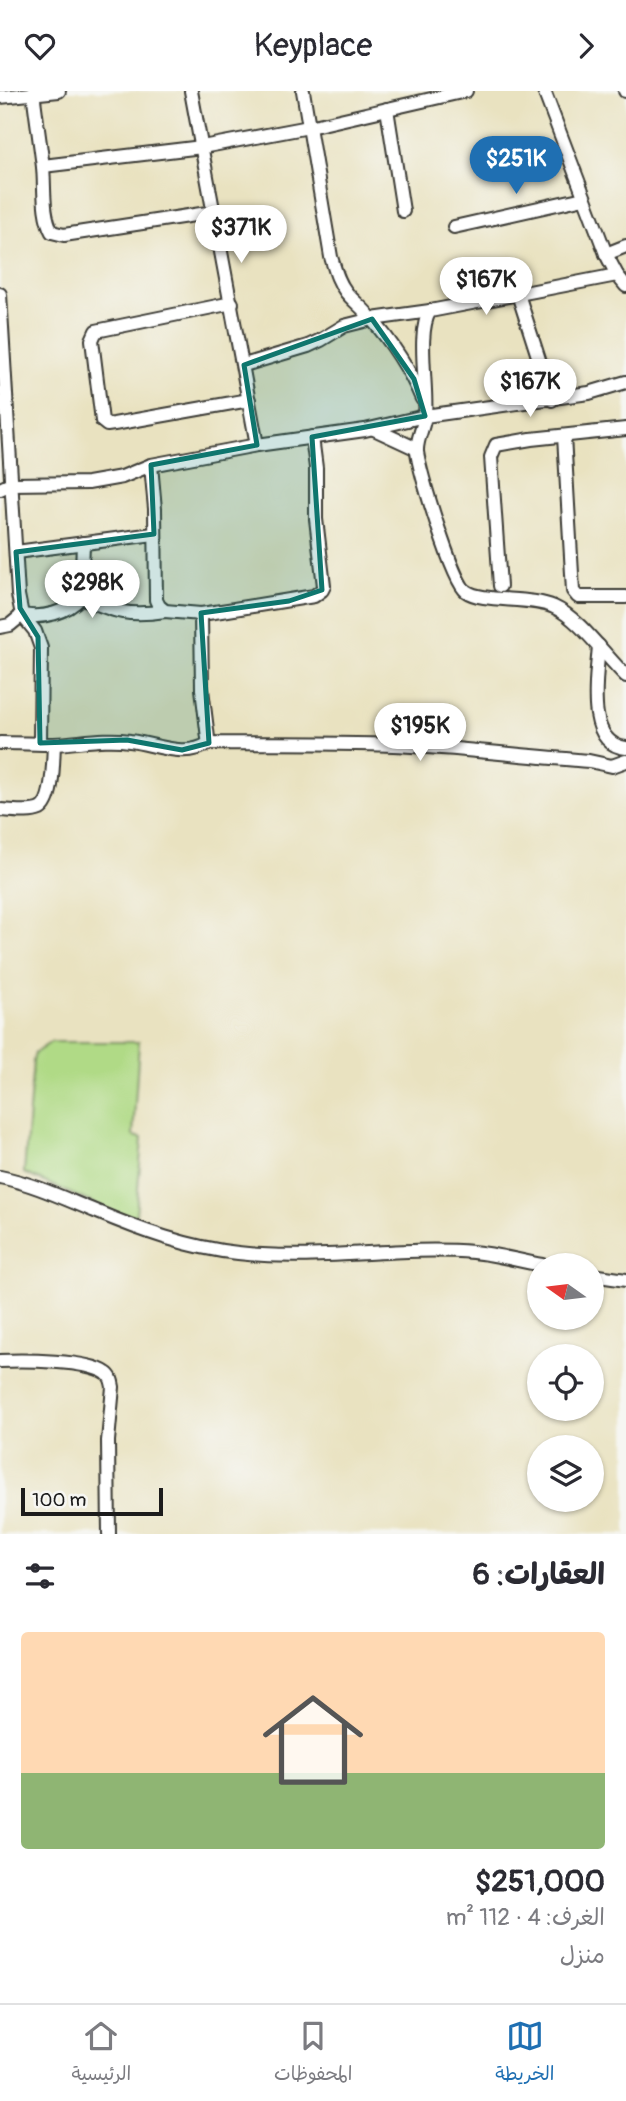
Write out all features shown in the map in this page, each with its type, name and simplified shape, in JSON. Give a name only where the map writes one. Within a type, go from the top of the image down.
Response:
[{"type":"street","points":[[0,97],[59,91]]},
{"type":"street","points":[[191,91],[257,445]]},
{"type":"street","points":[[303,91],[331,257],[338,278],[347,293],[372,319],[414,379],[425,411]]},
{"type":"street","points":[[397,91],[392,108],[403,211]]},
{"type":"street","points":[[43,166],[202,147],[309,127],[466,91]]},
{"type":"street","points":[[544,91],[606,254],[626,286]]},
{"type":"street","points":[[33,92],[49,226],[57,234],[214,212]]},
{"type":"street","points":[[454,227],[584,198]]},
{"type":"street","points":[[606,254],[626,246]]},
{"type":"street","points":[[244,365],[308,346],[344,325],[617,275]]},
{"type":"street","points":[[0,294],[5,486],[16,552],[22,615],[35,631],[41,648],[40,743]]},
{"type":"street","points":[[518,294],[552,400]]},
{"type":"street","points":[[232,303],[96,331],[92,339],[102,421],[107,425],[114,425],[249,400]]},
{"type":"street","points":[[430,310],[424,325],[425,411],[416,449],[436,519],[460,585],[474,596],[539,601],[556,608],[599,646],[626,677]]},
{"type":"street","points":[[5,486],[88,483],[122,477],[150,465],[257,445],[374,429],[425,411],[552,400],[626,382]]},
{"type":"street","points":[[374,429],[416,449]]},
{"type":"street","points":[[500,586],[491,457],[493,450],[499,443],[626,429]]},
{"type":"street","points":[[564,436],[573,591],[578,597],[626,597]]},
{"type":"street","points":[[81,597],[114,611],[129,614],[165,611],[201,614],[314,596],[324,586],[316,519],[316,468],[312,437]]},
{"type":"street","points":[[150,465],[155,509],[156,600],[165,611]]},
{"type":"street","points":[[16,552],[154,534]]},
{"type":"street","points":[[0,627],[10,625],[22,615],[47,616],[69,607],[81,597],[83,543]]},
{"type":"street","points":[[201,614],[202,689],[209,743]]},
{"type":"street","points":[[599,646],[596,715],[608,741],[616,747],[626,748]]},
{"type":"street","points":[[0,743],[54,744],[127,740],[182,750],[201,748],[209,743],[411,745],[589,761],[612,766],[626,761]]},
{"type":"street","points":[[0,810],[32,811],[46,803],[50,790],[54,744]]},
{"type":"street","points":[[0,1177],[46,1189],[138,1229],[236,1253],[287,1256],[474,1252],[527,1262]]},
{"type":"street","points":[[604,1277],[626,1280]]},
{"type":"street","points":[[0,1360],[75,1364],[103,1371],[111,1379],[113,1387],[108,1441],[110,1534]]},
{"type":"highlighted area","points":[[372,319],[414,379],[425,416],[312,437],[322,590],[289,601],[201,613],[209,743],[182,750],[127,740],[40,743],[38,637],[20,608],[16,552],[154,534],[151,465],[257,445],[244,365]]},
{"type":"green space","points":[[51,1042],[139,1042],[133,1136],[142,1138],[136,1215],[122,1216],[24,1173],[33,1061],[35,1053]]}]
